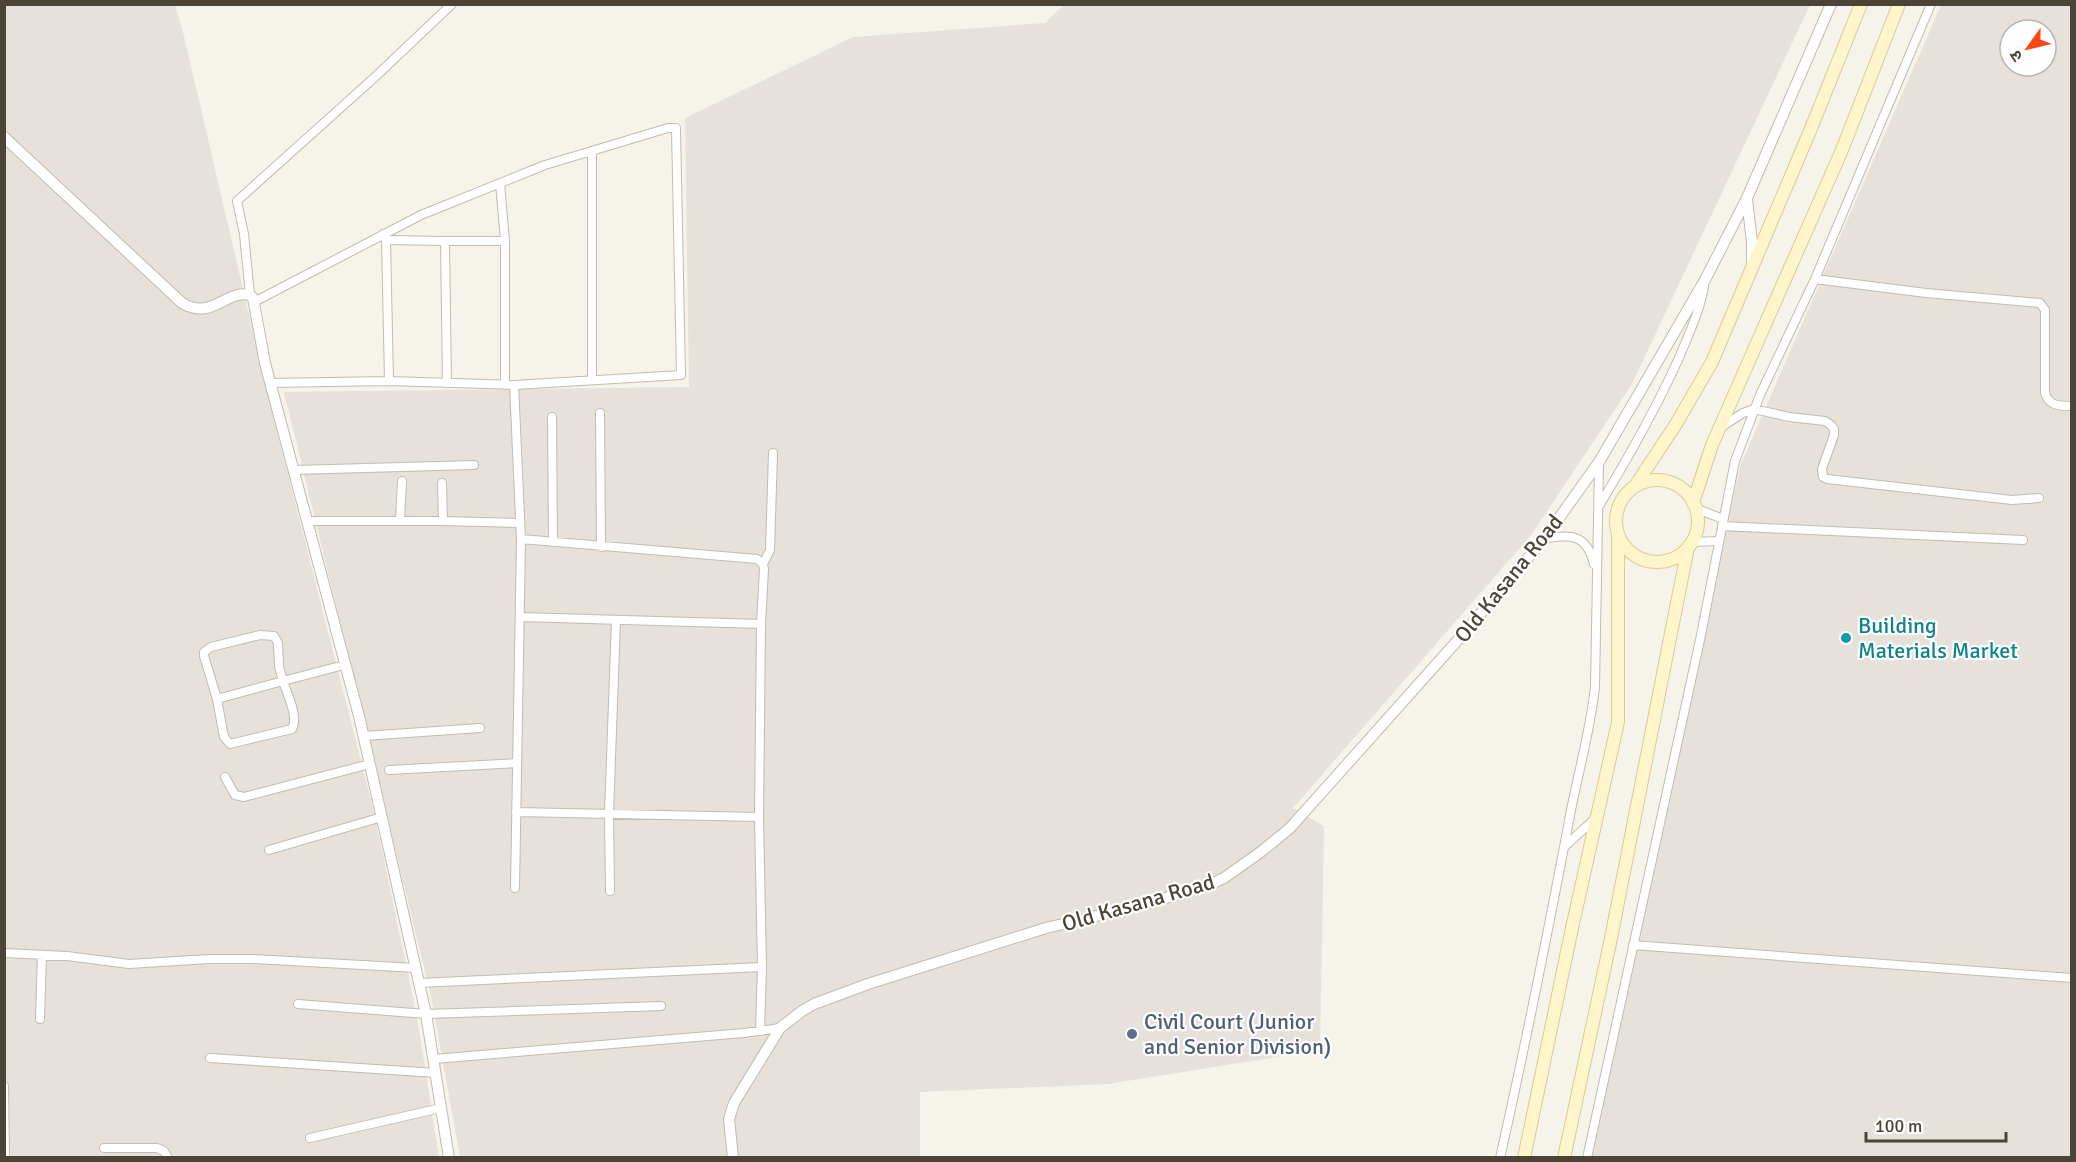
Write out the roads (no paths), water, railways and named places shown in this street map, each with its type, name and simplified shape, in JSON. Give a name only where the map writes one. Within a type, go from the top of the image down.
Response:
[{"type":"main road","points":[[1635,486],[1676,424],[1712,362],[1861,4]]},
{"type":"main road","points":[[1694,506],[1712,445],[1842,150],[1899,4]]},
{"type":"main road","points":[[1524,1158],[1618,722],[1616,514],[1627,492],[1635,486],[1646,481],[1668,481],[1683,489],[1694,506],[1698,525],[1690,545],[1564,1158]]},
{"type":"main road","points":[[1618,535],[1632,554],[1651,562],[1671,560],[1683,553],[1690,545]]},
{"type":"street","points":[[449,1158],[434,1059],[416,968],[364,736],[270,383],[252,299],[244,234],[237,201],[367,85],[452,4]]},
{"type":"street","name":"Old Kasana Road","points":[[733,1158],[729,1119],[731,1111],[780,1028],[791,1018],[814,1004],[868,984],[1046,928],[1146,904],[1211,884],[1224,878],[1290,828],[1458,640],[1544,539],[1599,462],[1705,280],[1747,198],[1831,4]]},
{"type":"street","points":[[1587,1158],[1701,635],[1735,461],[1754,409],[1815,279],[1931,4]]},
{"type":"street","points":[[252,299],[384,237],[421,215],[500,183],[545,165],[668,128],[676,128],[681,375],[510,385],[389,381],[270,383]]},
{"type":"street","points":[[4,137],[182,303],[190,308],[204,309],[243,294],[252,299]]},
{"type":"street","points":[[592,151],[592,379]]},
{"type":"street","points":[[500,183],[505,241],[510,385],[521,539],[515,888]]},
{"type":"street","points":[[1747,198],[1752,266]]},
{"type":"street","points":[[384,237],[445,241],[505,241]]},
{"type":"street","points":[[384,237],[389,381]]},
{"type":"street","points":[[445,241],[447,383]]},
{"type":"street","points":[[1815,279],[1926,293],[2040,303],[2045,310],[2045,393],[2050,403],[2072,406]]},
{"type":"street","points":[[1599,507],[1659,403],[1698,309],[1705,280]]},
{"type":"street","points":[[1720,428],[1743,413],[1754,409],[1825,422],[1831,424],[1834,429],[1833,442],[1822,469],[1822,477],[1827,479],[2012,500],[2039,498]]},
{"type":"street","points":[[600,413],[601,547]]},
{"type":"street","points":[[552,417],[553,542]]},
{"type":"street","points":[[760,1031],[762,966],[759,817],[761,624],[763,564],[770,550],[773,453]]},
{"type":"street","points":[[1500,1158],[1535,1002],[1593,708],[1599,462]]},
{"type":"street","points":[[294,470],[474,465]]},
{"type":"street","points":[[400,521],[402,481]]},
{"type":"street","points":[[442,483],[443,521]]},
{"type":"street","points":[[1694,506],[1723,522],[2023,540]]},
{"type":"street","points":[[308,521],[520,523]]},
{"type":"street","points":[[1544,539],[1572,537],[1585,543],[1592,554],[1596,576]]},
{"type":"street","points":[[521,539],[752,558],[763,564]]},
{"type":"street","points":[[1690,545],[1719,541]]},
{"type":"street","points":[[520,617],[761,624]]},
{"type":"street","points":[[610,891],[609,813],[616,620]]},
{"type":"street","points":[[260,635],[274,636],[278,643],[279,667],[283,681],[295,722],[292,729],[288,732],[230,744],[225,737],[204,652],[211,647],[260,635]]},
{"type":"street","points":[[217,699],[344,665]]},
{"type":"street","points":[[364,736],[480,728]]},
{"type":"street","points":[[389,770],[517,763]]},
{"type":"street","points":[[225,777],[235,795],[244,797],[370,764]]},
{"type":"street","points":[[516,812],[759,817]]},
{"type":"street","points":[[269,850],[382,817]]},
{"type":"street","points":[[1564,847],[1597,817]]},
{"type":"street","points":[[1633,945],[2072,978]]},
{"type":"street","points":[[4,953],[129,964],[209,959],[416,968]]},
{"type":"street","points":[[40,1019],[42,955]]},
{"type":"street","points":[[419,983],[762,966]]},
{"type":"street","points":[[298,1004],[426,1014],[661,1006]]},
{"type":"street","points":[[434,1059],[780,1028]]},
{"type":"street","points":[[210,1058],[436,1073]]},
{"type":"street","points":[[4,1086],[5,1158]]},
{"type":"street","points":[[310,1138],[441,1108]]},
{"type":"street","points":[[104,1148],[157,1148],[164,1151],[168,1158]]},
{"type":"place","name":"Building Materials Market","points":[[1846,638]]},
{"type":"place","name":"Civil Court (Junior and Senior Division)","points":[[1132,1034]]}]
